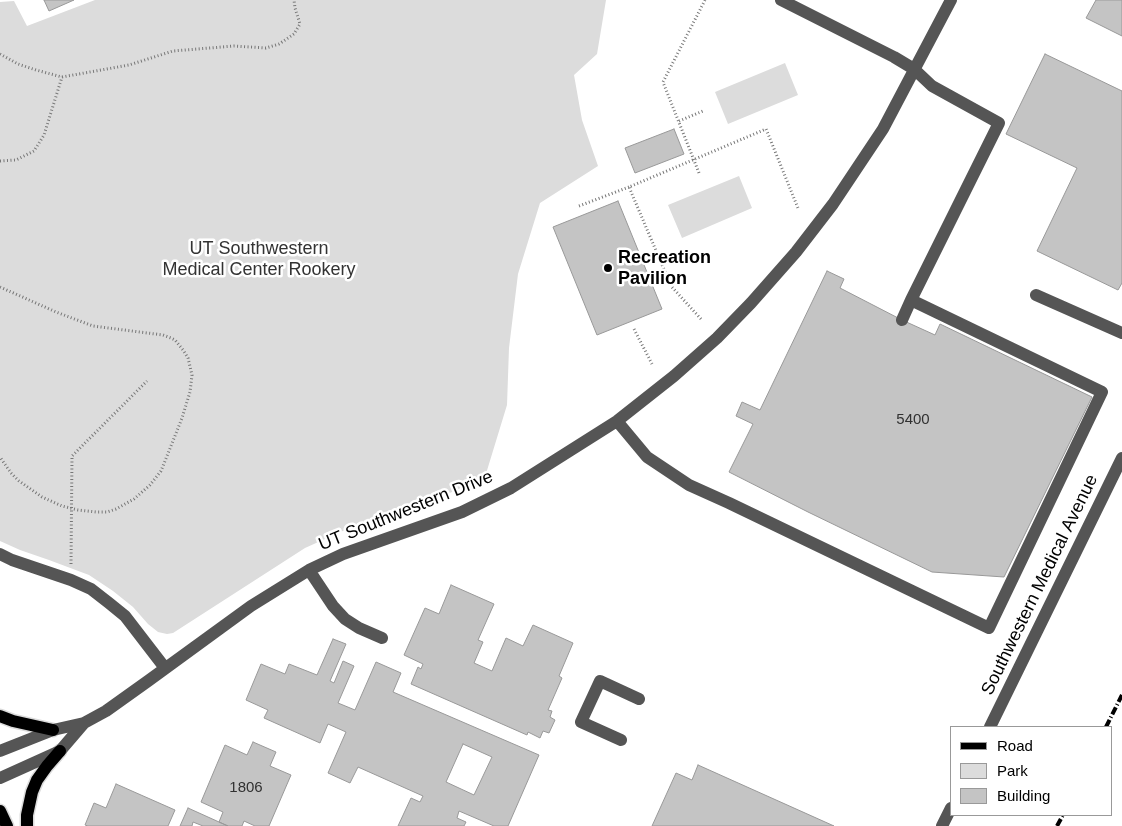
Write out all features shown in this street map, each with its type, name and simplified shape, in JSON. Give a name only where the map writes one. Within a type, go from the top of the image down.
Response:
[{"type":"main road","points":[[0,716],[13,721],[53,730]]},
{"type":"main road","points":[[28,826],[27,816],[32,792],[37,780],[60,751]]},
{"type":"main road","points":[[0,811],[7,826]]},
{"type":"street","points":[[781,0],[894,57],[914,69],[932,86],[999,123],[902,320]]},
{"type":"street","name":"UT Southwestern Drive","points":[[0,751],[53,730],[84,723],[148,681],[251,606],[309,570],[343,554],[462,512],[511,488],[617,422],[718,338],[796,252],[833,204],[883,129],[951,0]]},
{"type":"street","points":[[1036,295],[1122,333]]},
{"type":"street","points":[[617,422],[646,457],[689,485],[989,628],[1102,392],[911,300]]},
{"type":"street","name":"Southwestern Medical Avenue","points":[[990,726],[1122,458]]},
{"type":"street","points":[[0,554],[12,560],[71,575],[125,616],[165,668]]},
{"type":"street","points":[[309,570],[344,619],[382,638]]},
{"type":"street","points":[[621,740],[581,722],[600,681],[640,699]]},
{"type":"street","name":"UT Southwestern Drive","points":[[0,778],[60,751],[84,723]]},
{"type":"street","points":[[942,826],[950,810]]},
{"type":"path","points":[[0,54],[18,64],[62,77],[129,65],[173,51],[234,46],[266,48],[279,44],[294,34],[300,24],[294,8],[294,0]]},
{"type":"path","points":[[699,173],[663,82],[705,0]]},
{"type":"path","points":[[0,161],[16,160],[34,151],[44,135],[62,77]]},
{"type":"path","points":[[679,121],[704,111]]},
{"type":"path","points":[[579,206],[766,129],[798,208]]},
{"type":"path","points":[[629,186],[670,286],[701,319]]},
{"type":"path","points":[[0,287],[93,326],[163,335],[175,340],[188,358],[192,375],[190,392],[182,418],[161,470],[150,485],[134,499],[116,509],[107,512],[89,512],[62,506],[42,497],[27,486],[11,473],[0,457]]},
{"type":"path","points":[[634,329],[652,364]]},
{"type":"path","points":[[71,575],[72,456],[147,382]]},
{"type":"green space","name":"UT Southwestern Medical Center Rookery","points":[[95,0],[606,0],[597,54],[574,75],[582,120],[598,166],[540,203],[518,274],[509,348],[507,405],[485,477],[432,501],[345,530],[305,548],[173,633],[167,634],[158,632],[133,607],[89,575],[0,541],[0,2],[14,1],[27,26]]},
{"type":"green space","points":[[785,63],[798,95],[728,124],[715,92]]},
{"type":"green space","points":[[739,176],[752,208],[682,238],[668,205]]},
{"type":"building","points":[[44,0],[74,0],[49,11]]},
{"type":"building","points":[[1096,0],[1122,0],[1122,36],[1086,18]]},
{"type":"building","points":[[1045,54],[1122,91],[1122,283],[1118,290],[1037,251],[1077,168],[1006,134]]},
{"type":"building","points":[[674,129],[684,154],[635,173],[625,148]]},
{"type":"building","name":"Recreation Pavilion","points":[[618,201],[662,309],[597,335],[553,227]]},
{"type":"building","points":[[827,271],[844,279],[840,288],[902,320],[935,335],[940,324],[1092,397],[1004,577],[932,572],[729,472],[753,424],[736,416],[742,402],[760,410]]},
{"type":"building","points":[[451,585],[494,604],[478,640],[483,642],[474,663],[492,671],[506,638],[523,646],[533,625],[573,643],[559,676],[562,678],[548,710],[552,711],[550,717],[555,720],[549,733],[543,731],[540,738],[528,732],[527,735],[411,684],[418,667],[421,669],[423,664],[404,655],[425,608],[439,614]]},
{"type":"building","points":[[333,639],[346,644],[330,681],[334,683],[343,661],[354,666],[338,703],[355,710],[376,662],[401,673],[393,692],[539,755],[508,826],[494,826],[459,811],[457,818],[466,822],[464,826],[398,826],[411,798],[420,802],[423,796],[358,767],[350,783],[328,773],[346,732],[328,724],[320,743],[264,718],[268,710],[246,700],[261,664],[285,674],[289,664],[317,675]],"holes":[[[463,744],[492,757],[474,795],[446,782]]]},
{"type":"building","points":[[253,742],[276,752],[270,766],[291,775],[269,826],[255,826],[244,821],[242,826],[228,826],[219,822],[223,812],[201,802],[225,745],[247,755]]},
{"type":"building","points":[[698,765],[834,826],[652,826],[676,773],[692,780]]},
{"type":"building","points":[[116,784],[175,810],[168,826],[85,825],[94,803],[106,808]]},
{"type":"building","points":[[188,808],[228,826],[203,826],[193,822],[192,826],[180,826]]},
{"type":"railway","points":[[1106,726],[1122,695]]},
{"type":"railway","points":[[1057,826],[1062,816]]},
{"type":"place","name":"Recreation Pavilion","points":[[608,268]]}]
